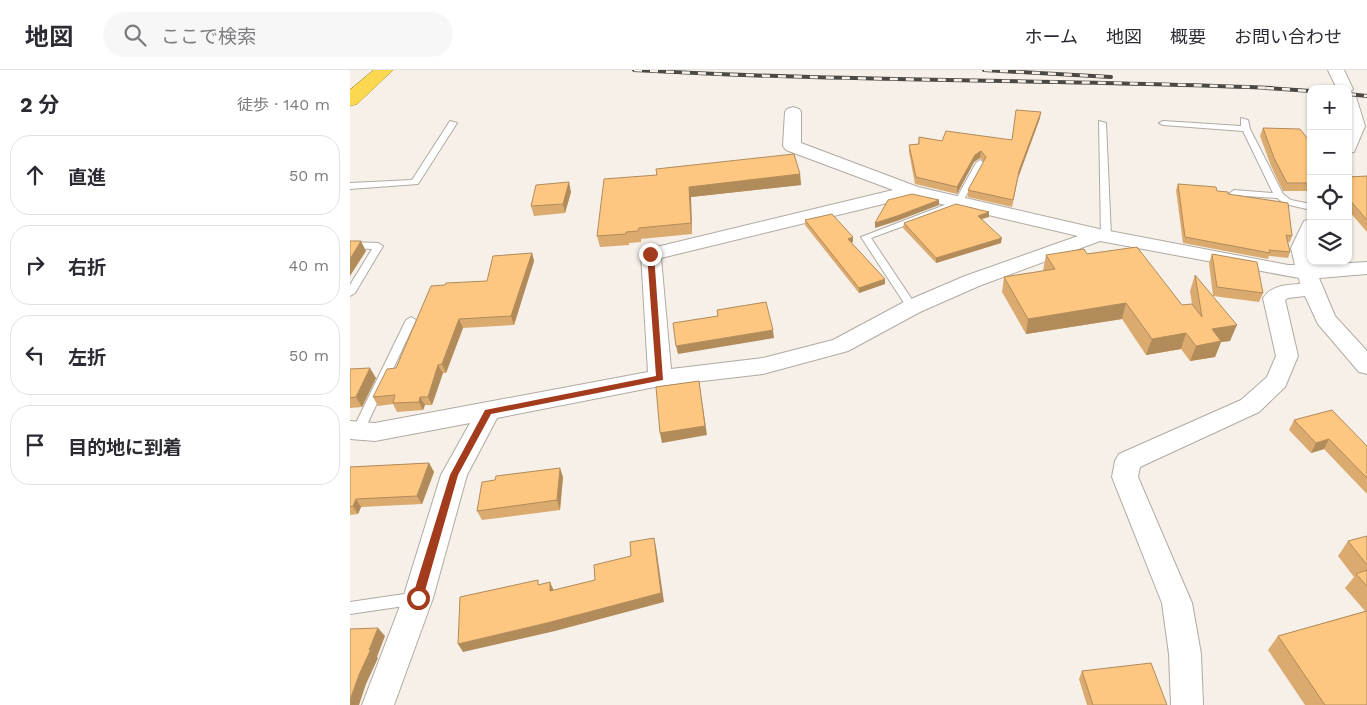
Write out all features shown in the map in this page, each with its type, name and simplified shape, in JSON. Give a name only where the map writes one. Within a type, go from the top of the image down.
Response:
[{"type":"highway","points":[[350,100],[381,73]]},
{"type":"street","points":[[1336,70],[1343,85]]},
{"type":"street","points":[[1352,110],[1357,126],[1352,138]]},
{"type":"street","points":[[793,112],[792,146],[912,192],[1103,235],[1288,271],[1310,281]]},
{"type":"street","points":[[660,378],[650,254],[912,192]]},
{"type":"street","points":[[1307,234],[1301,248],[1310,281],[1326,319],[1367,366]]},
{"type":"street","points":[[354,430],[375,432],[660,378],[763,366],[840,346],[912,307],[972,281],[1103,235]]},
{"type":"street","points":[[1187,705],[1185,654],[1177,603],[1125,477],[1128,461],[1250,406],[1277,381],[1287,356],[1274,298],[1283,292],[1310,281],[1367,268]]},
{"type":"street","points":[[378,705],[418,598],[454,475],[488,412]]},
{"type":"lane","points":[[350,186],[415,182],[453,123]]},
{"type":"lane","points":[[1102,123],[1103,235]]},
{"type":"lane","points":[[1163,123],[1245,124],[1278,196]]},
{"type":"lane","points":[[912,307],[866,237],[958,203],[980,163]]},
{"type":"lane","points":[[1234,193],[1278,196],[1288,202],[1307,205]]},
{"type":"lane","points":[[350,245],[378,246],[350,293]]},
{"type":"lane","points":[[354,430],[411,320]]},
{"type":"lane","points":[[350,608],[418,598]]},
{"type":"building","points":[[1016,110],[1041,112],[1019,171],[1013,200],[968,190],[986,157],[981,151],[975,155],[957,187],[916,177],[909,145],[919,144],[919,137],[942,141],[946,131],[1012,140]]},
{"type":"building","points":[[1263,128],[1300,129],[1307,138],[1307,183],[1287,183],[1274,158]]},
{"type":"building","points":[[794,154],[800,174],[689,187],[691,223],[639,228],[638,231],[626,232],[626,234],[597,236],[604,179],[657,175],[656,169]]},
{"type":"building","points":[[1367,176],[1367,220],[1352,203],[1352,177]]},
{"type":"building","points":[[569,182],[563,204],[531,206],[536,185]]},
{"type":"building","points":[[1178,184],[1216,187],[1217,191],[1228,192],[1228,194],[1288,203],[1292,236],[1286,235],[1290,252],[1269,250],[1270,253],[1185,237]]},
{"type":"building","points":[[912,194],[939,200],[875,223],[888,200]]},
{"type":"building","points":[[956,204],[989,212],[978,216],[1002,238],[936,258],[904,223]]},
{"type":"building","points":[[832,214],[853,237],[848,239],[885,279],[859,288],[805,220]]},
{"type":"building","points":[[350,241],[361,241],[350,259]]},
{"type":"building","points":[[1137,247],[1182,305],[1192,304],[1202,317],[1195,275],[1237,325],[1212,329],[1221,341],[1196,346],[1186,333],[1152,339],[1126,303],[1028,319],[1004,277],[1055,269],[1046,255],[1084,249],[1087,254]]},
{"type":"building","points":[[532,253],[511,316],[459,319],[442,364],[438,365],[428,397],[420,397],[419,402],[393,403],[395,395],[373,397],[387,369],[396,368],[431,286],[445,285],[446,283],[487,281],[493,256]]},
{"type":"building","points":[[1212,254],[1257,262],[1263,293],[1217,287]]},
{"type":"building","points":[[766,302],[773,330],[676,346],[673,323],[718,316],[717,310]]},
{"type":"building","points":[[370,368],[356,397],[350,398],[350,369]]},
{"type":"building","points":[[699,381],[705,426],[660,433],[656,387]]},
{"type":"building","points":[[1332,410],[1367,446],[1367,478],[1329,439],[1316,443],[1294,420]]},
{"type":"building","points":[[429,463],[417,496],[356,499],[353,506],[350,507],[350,467]]},
{"type":"building","points":[[560,468],[557,500],[477,511],[482,482],[495,480],[496,476]]},
{"type":"building","points":[[1367,536],[1367,565],[1348,541]]},
{"type":"building","points":[[654,538],[661,593],[458,644],[460,597],[538,580],[538,585],[550,582],[550,591],[595,580],[594,565],[631,556],[630,542]]},
{"type":"building","points":[[1367,570],[1367,586],[1356,574]]},
{"type":"building","points":[[1367,611],[1367,705],[1325,705],[1278,636]]},
{"type":"building","points":[[378,628],[369,650],[371,649],[350,700],[350,629]]},
{"type":"building","points":[[1151,663],[1167,705],[1093,705],[1082,671]]},
{"type":"railway","points":[[634,70],[794,77],[1272,88]]},
{"type":"railway","points":[[984,70],[1111,77]]},
{"type":"railway","points":[[1266,88],[1307,91]]},
{"type":"railway","points":[[1352,94],[1367,96]]},
{"type":"route","points":[[418,598],[454,475],[488,412],[660,378],[650,254]]}]
